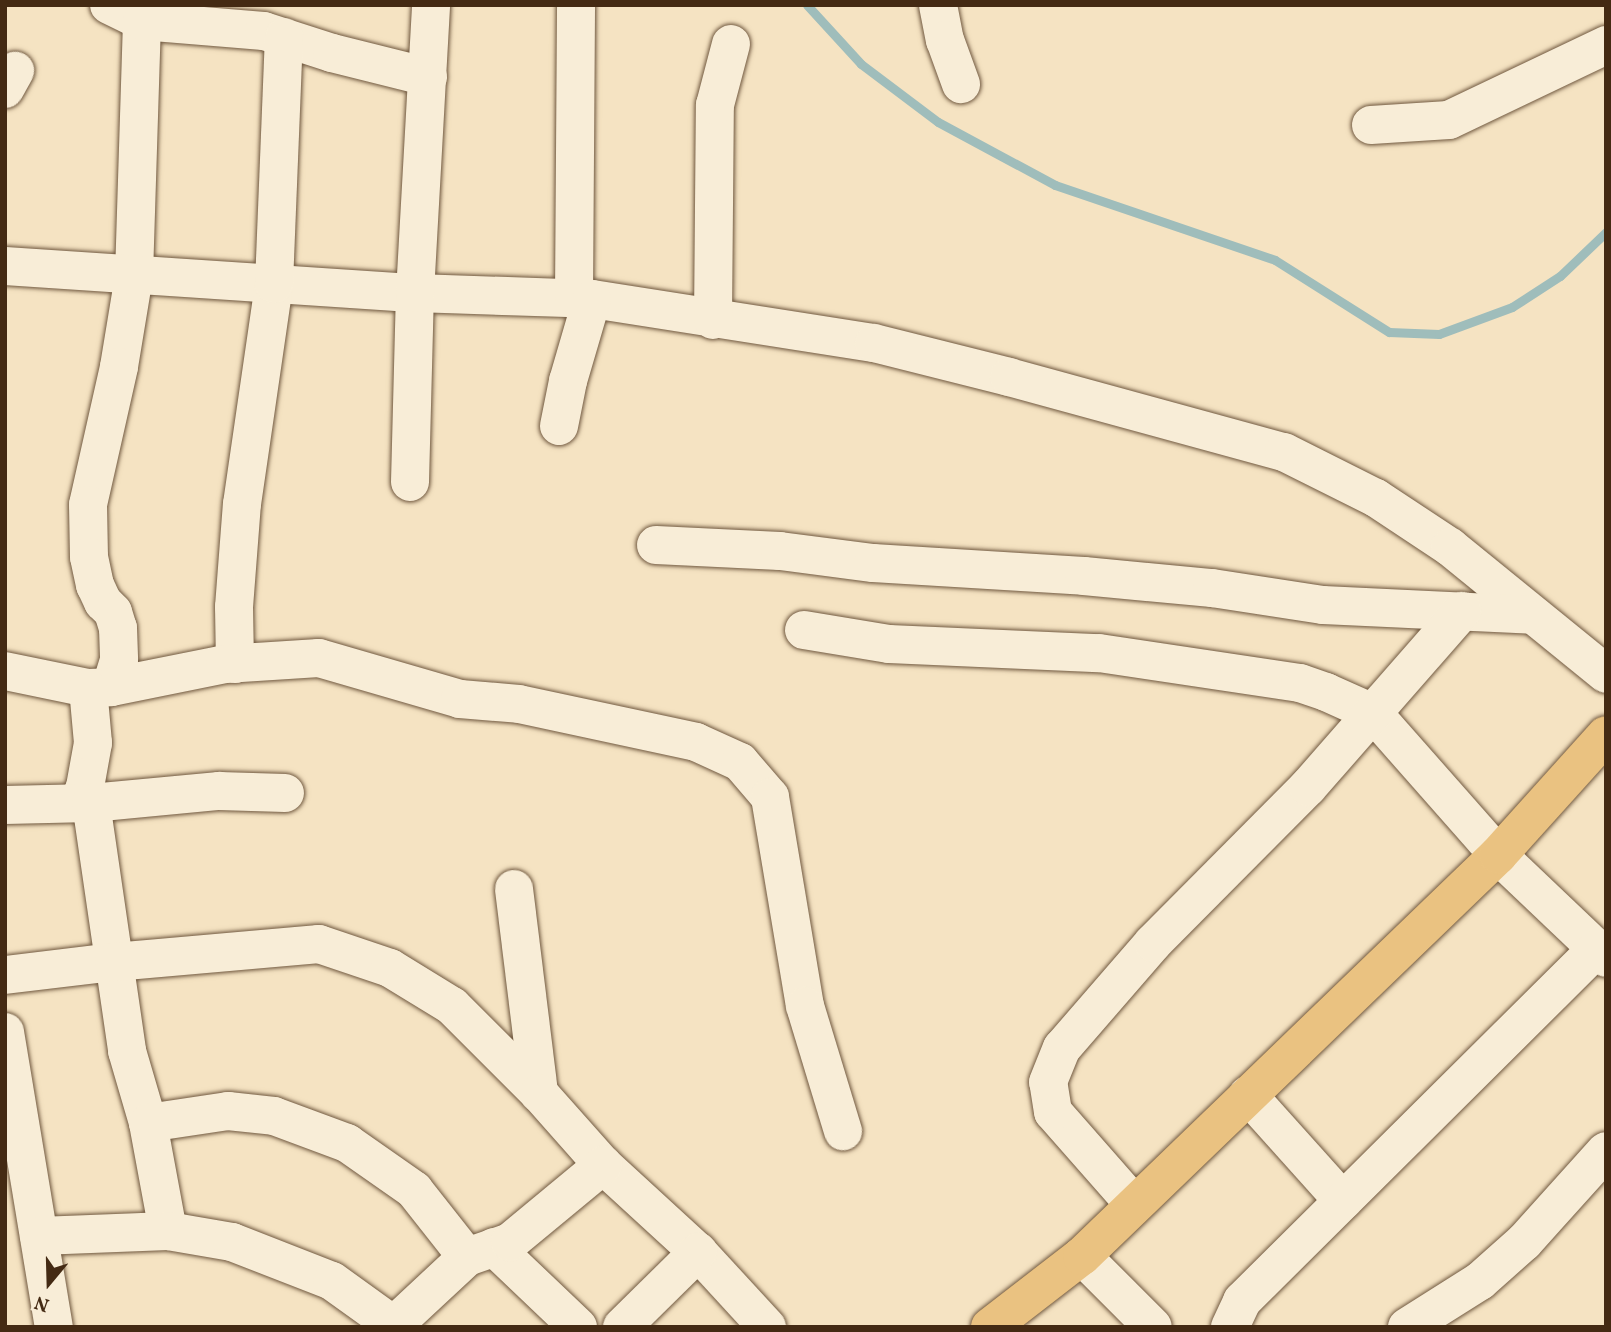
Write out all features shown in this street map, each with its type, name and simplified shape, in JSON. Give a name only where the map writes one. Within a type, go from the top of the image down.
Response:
[{"type":"main road","points":[[990,1327],[1082,1256],[1133,1203],[1498,855],[1601,752]]},
{"type":"street","points":[[410,482],[415,293],[431,5]]},
{"type":"street","points":[[559,426],[583,298],[576,5]]},
{"type":"street","points":[[938,5],[944,40],[961,84]]},
{"type":"street","points":[[168,1231],[148,1123],[127,1051],[114,962],[84,803],[100,688],[119,660],[118,628],[113,612],[103,602],[95,585],[89,557],[88,505],[119,367],[134,276],[126,13],[202,16],[428,77]]},
{"type":"street","points":[[234,664],[234,607],[242,505],[274,284],[284,37]]},
{"type":"street","points":[[713,320],[715,105],[731,44]]},
{"type":"street","points":[[1371,125],[1449,120],[1606,45]]},
{"type":"street","points":[[5,266],[415,293],[583,298],[874,343],[1142,411],[1284,452],[1376,498],[1450,547],[1606,674]]},
{"type":"street","points":[[656,545],[780,551],[873,563],[1084,576],[1212,588],[1323,605],[1533,615]]},
{"type":"street","points":[[1133,1203],[1053,1112],[1048,1082],[1053,1064],[1062,1048],[1153,943],[1308,787],[1462,611]]},
{"type":"street","points":[[804,630],[889,644],[1099,653],[1300,683],[1373,713],[1498,855],[1601,953],[1242,1301],[1230,1327]]},
{"type":"street","points":[[5,671],[100,688],[234,664],[320,658],[460,699],[519,704],[696,742],[740,762],[770,797],[805,1006],[843,1130]]},
{"type":"street","points":[[5,805],[84,803],[219,791],[285,793]]},
{"type":"street","points":[[514,889],[539,1093]]},
{"type":"street","points":[[5,975],[114,962],[319,944],[390,968],[452,1006],[539,1093],[603,1165],[698,1252],[767,1327]]},
{"type":"street","points":[[5,1032],[54,1327]]},
{"type":"street","points":[[1248,1095],[1343,1201]]},
{"type":"street","points":[[148,1123],[228,1111],[274,1116],[346,1143],[414,1190],[481,1252],[578,1327]]},
{"type":"street","points":[[1407,1327],[1480,1281],[1524,1242],[1603,1158]]},
{"type":"street","points":[[39,1236],[168,1231],[232,1242],[332,1281],[395,1326],[481,1252],[510,1242],[603,1165]]},
{"type":"street","points":[[622,1327],[698,1252]]},
{"type":"street","points":[[1082,1256],[1153,1327]]},
{"type":"waterway","points":[[807,5],[861,64],[938,122],[1055,185],[1275,260],[1389,332],[1439,334],[1512,307],[1560,276],[1606,232]]}]
